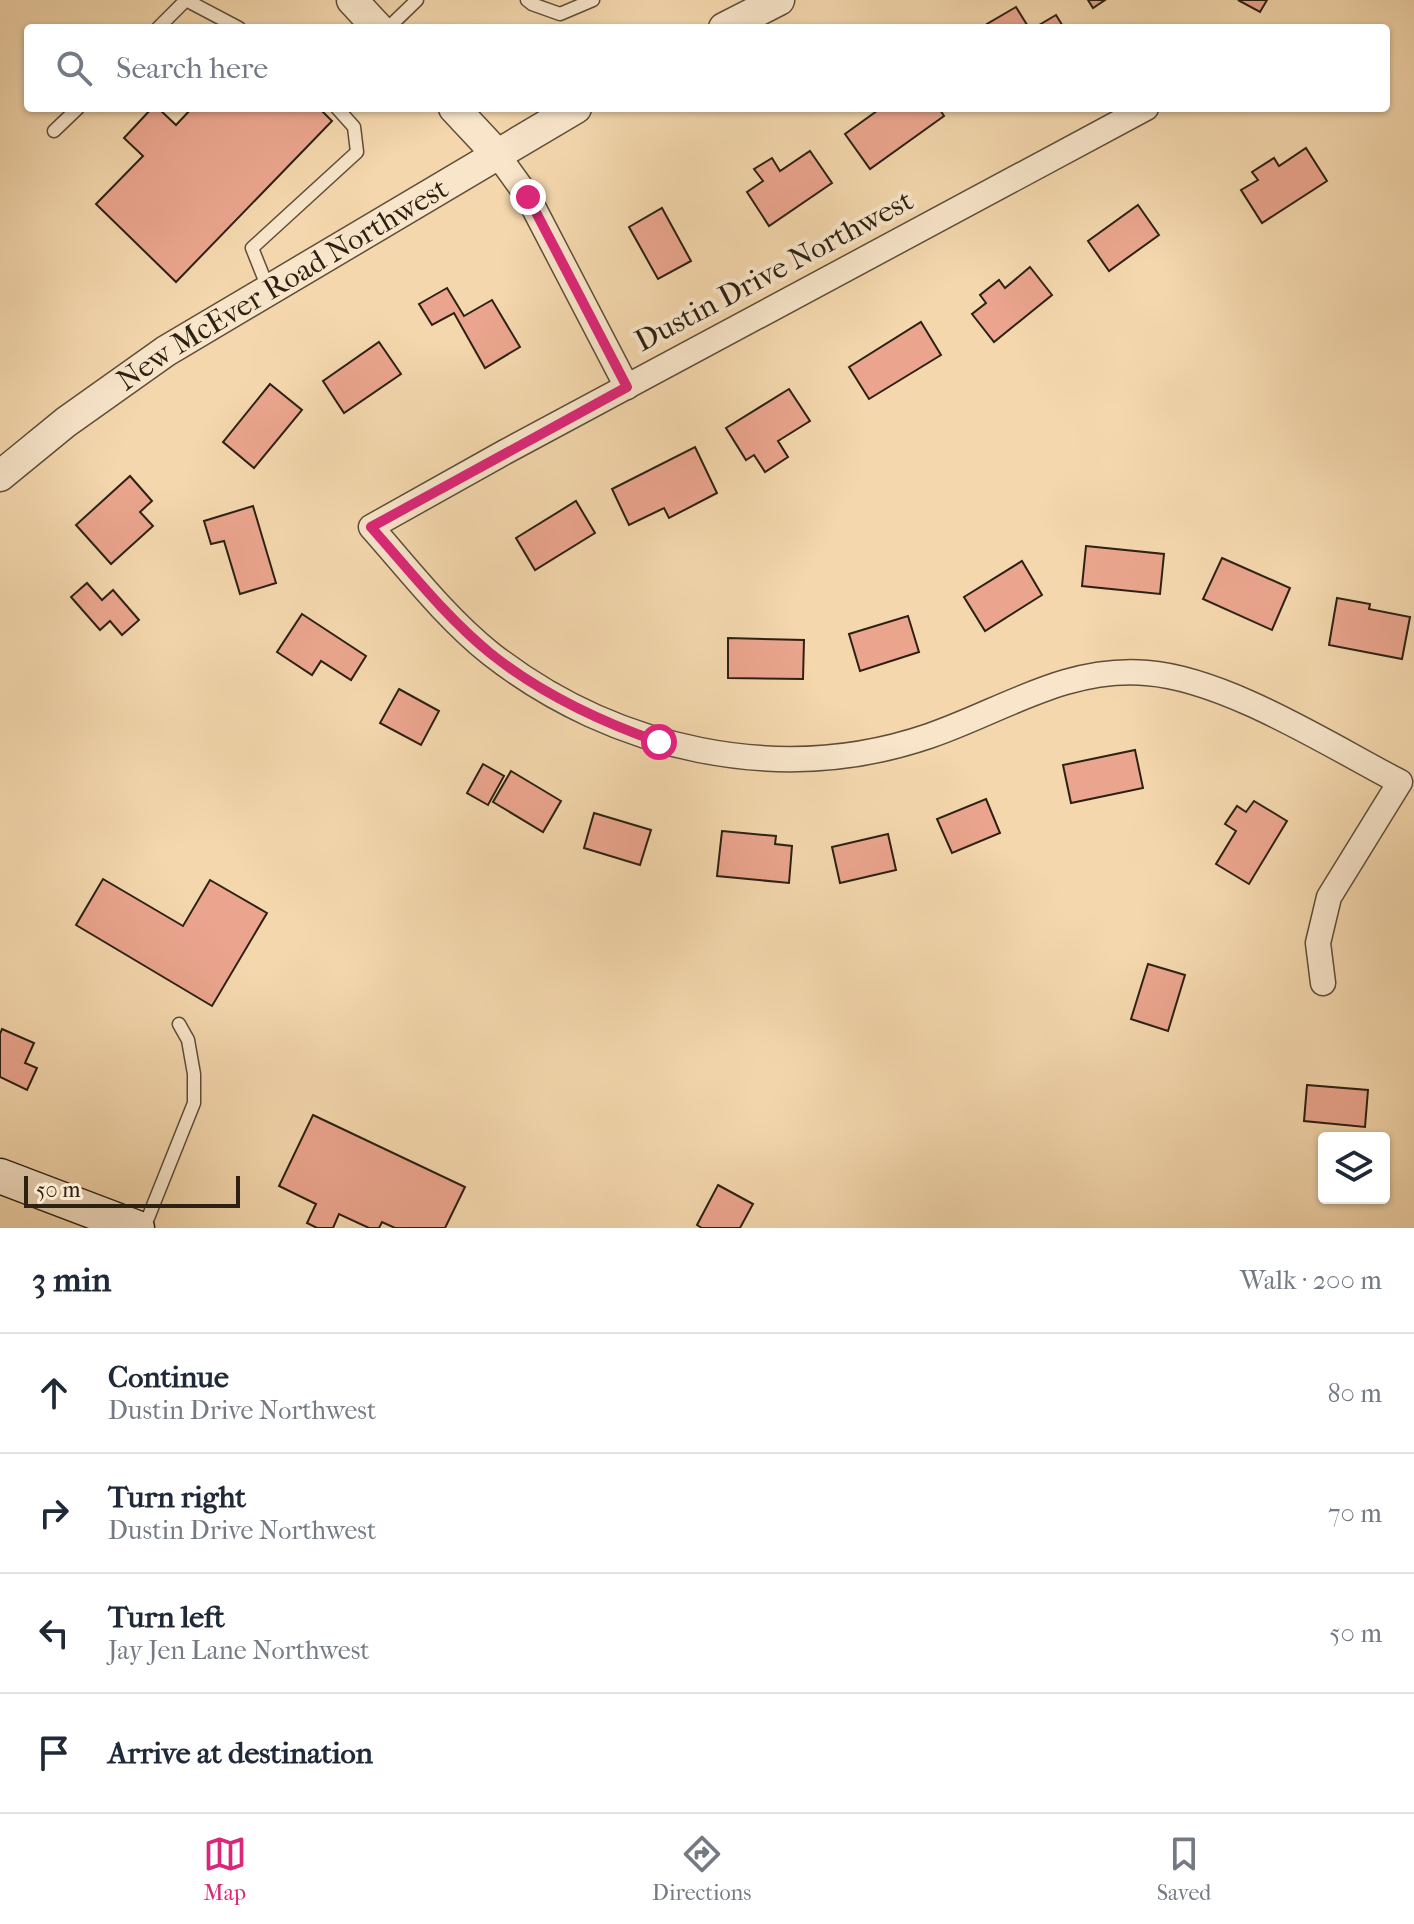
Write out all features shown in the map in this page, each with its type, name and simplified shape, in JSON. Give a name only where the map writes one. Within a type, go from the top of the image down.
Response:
[{"type":"main road","points":[[0,1176],[137,1228]]},
{"type":"street","points":[[352,0],[374,24]]},
{"type":"street","points":[[732,24],[779,0]]},
{"type":"street","points":[[458,112],[497,154],[528,197],[627,387]]},
{"type":"street","name":"New McEver Road Northwest","points":[[0,476],[66,422],[166,351],[569,112]]},
{"type":"street","name":"Dustin Drive Northwest","points":[[1139,112],[371,527],[465,630],[516,671],[599,719],[644,737],[693,750],[783,759],[869,751],[937,733],[1060,681],[1104,673],[1148,673],[1200,685],[1249,703],[1400,782],[1329,897],[1318,943],[1323,983]]},
{"type":"lane","points":[[162,24],[186,0],[231,24]]},
{"type":"lane","points":[[392,24],[417,0]]},
{"type":"lane","points":[[527,0],[560,14],[593,0]]},
{"type":"lane","points":[[54,131],[74,112]]},
{"type":"lane","points":[[268,289],[252,248],[357,152],[354,127],[341,112]]},
{"type":"lane","points":[[144,1228],[194,1103],[194,1074],[188,1040],[179,1024]]},
{"type":"building","points":[[1088,0],[1105,0],[1093,8]]},
{"type":"building","points":[[1238,0],[1267,0],[1260,12]]},
{"type":"building","points":[[1016,7],[1027,24],[987,24]]},
{"type":"building","points":[[1056,15],[1062,24],[1041,24]]},
{"type":"building","points":[[148,112],[162,112],[176,125],[188,112],[323,112],[332,121],[176,282],[96,204],[143,156],[124,138]]},
{"type":"building","points":[[875,112],[942,112],[944,116],[870,169],[845,134]]},
{"type":"building","points":[[1306,148],[1327,181],[1262,223],[1241,190],[1258,180],[1252,172],[1274,158],[1279,166]]},
{"type":"building","points":[[810,151],[832,183],[769,226],[747,192],[763,181],[754,169],[772,158],[780,171]]},
{"type":"building","points":[[1138,205],[1159,235],[1109,271],[1088,241]]},
{"type":"building","points":[[662,208],[691,261],[658,279],[629,227]]},
{"type":"building","points":[[1030,267],[1052,295],[994,342],[972,314],[986,303],[980,295],[999,280],[1005,288]]},
{"type":"building","points":[[447,288],[464,316],[492,300],[520,347],[485,368],[454,313],[432,325],[419,304]]},
{"type":"building","points":[[921,322],[941,355],[869,399],[849,367]]},
{"type":"building","points":[[379,342],[401,374],[344,413],[323,381]]},
{"type":"building","points":[[270,384],[302,410],[254,468],[223,442]]},
{"type":"building","points":[[789,389],[810,421],[778,441],[788,457],[765,472],[754,455],[746,460],[726,428]]},
{"type":"building","points":[[695,447],[717,493],[669,518],[664,508],[629,525],[612,489]]},
{"type":"building","points":[[130,476],[152,501],[140,512],[153,526],[111,564],[76,525]]},
{"type":"building","points":[[576,501],[595,533],[535,570],[516,538]]},
{"type":"building","points":[[253,506],[276,583],[240,594],[224,541],[211,544],[204,521]]},
{"type":"building","points":[[1086,546],[1164,554],[1160,594],[1082,586]]},
{"type":"building","points":[[1222,558],[1290,588],[1272,630],[1203,599]]},
{"type":"building","points":[[1022,561],[1042,595],[985,631],[964,597]]},
{"type":"building","points":[[87,583],[102,600],[113,590],[139,620],[122,635],[110,621],[100,630],[71,597]]},
{"type":"building","points":[[1337,598],[1370,604],[1369,609],[1410,617],[1402,659],[1329,645]]},
{"type":"building","points":[[302,614],[366,656],[351,680],[321,661],[312,675],[277,652]]},
{"type":"building","points":[[908,616],[919,652],[860,671],[849,634]]},
{"type":"building","points":[[728,638],[804,640],[803,679],[728,678]]},
{"type":"building","points":[[399,689],[439,711],[421,745],[380,723]]},
{"type":"building","points":[[1135,750],[1143,788],[1071,803],[1063,765]]},
{"type":"building","points":[[483,764],[504,776],[488,805],[467,793]]},
{"type":"building","points":[[511,771],[561,801],[543,832],[493,802]]},
{"type":"building","points":[[986,799],[1000,833],[952,853],[937,819]]},
{"type":"building","points":[[1254,801],[1287,821],[1249,884],[1216,864],[1236,831],[1225,824],[1237,806],[1246,812]]},
{"type":"building","points":[[594,813],[651,830],[640,865],[584,848]]},
{"type":"building","points":[[722,831],[776,836],[775,844],[792,846],[789,883],[717,876]]},
{"type":"building","points":[[888,834],[896,870],[840,883],[832,847]]},
{"type":"building","points":[[103,879],[183,926],[210,880],[267,913],[212,1006],[76,925]]},
{"type":"building","points":[[1148,964],[1185,975],[1168,1031],[1131,1019]]},
{"type":"building","points":[[2,1029],[34,1043],[25,1063],[37,1068],[27,1090],[0,1077]]},
{"type":"building","points":[[1307,1085],[1368,1090],[1365,1127],[1304,1121]]},
{"type":"building","points":[[313,1115],[465,1187],[445,1228],[395,1228],[382,1222],[379,1228],[369,1228],[339,1214],[333,1228],[317,1228],[307,1223],[316,1204],[279,1186]]},
{"type":"building","points":[[718,1185],[753,1204],[740,1228],[702,1228],[697,1225]]},
{"type":"route","points":[[528,197],[627,387],[371,527],[443,607],[490,653],[570,705],[659,742]]}]
